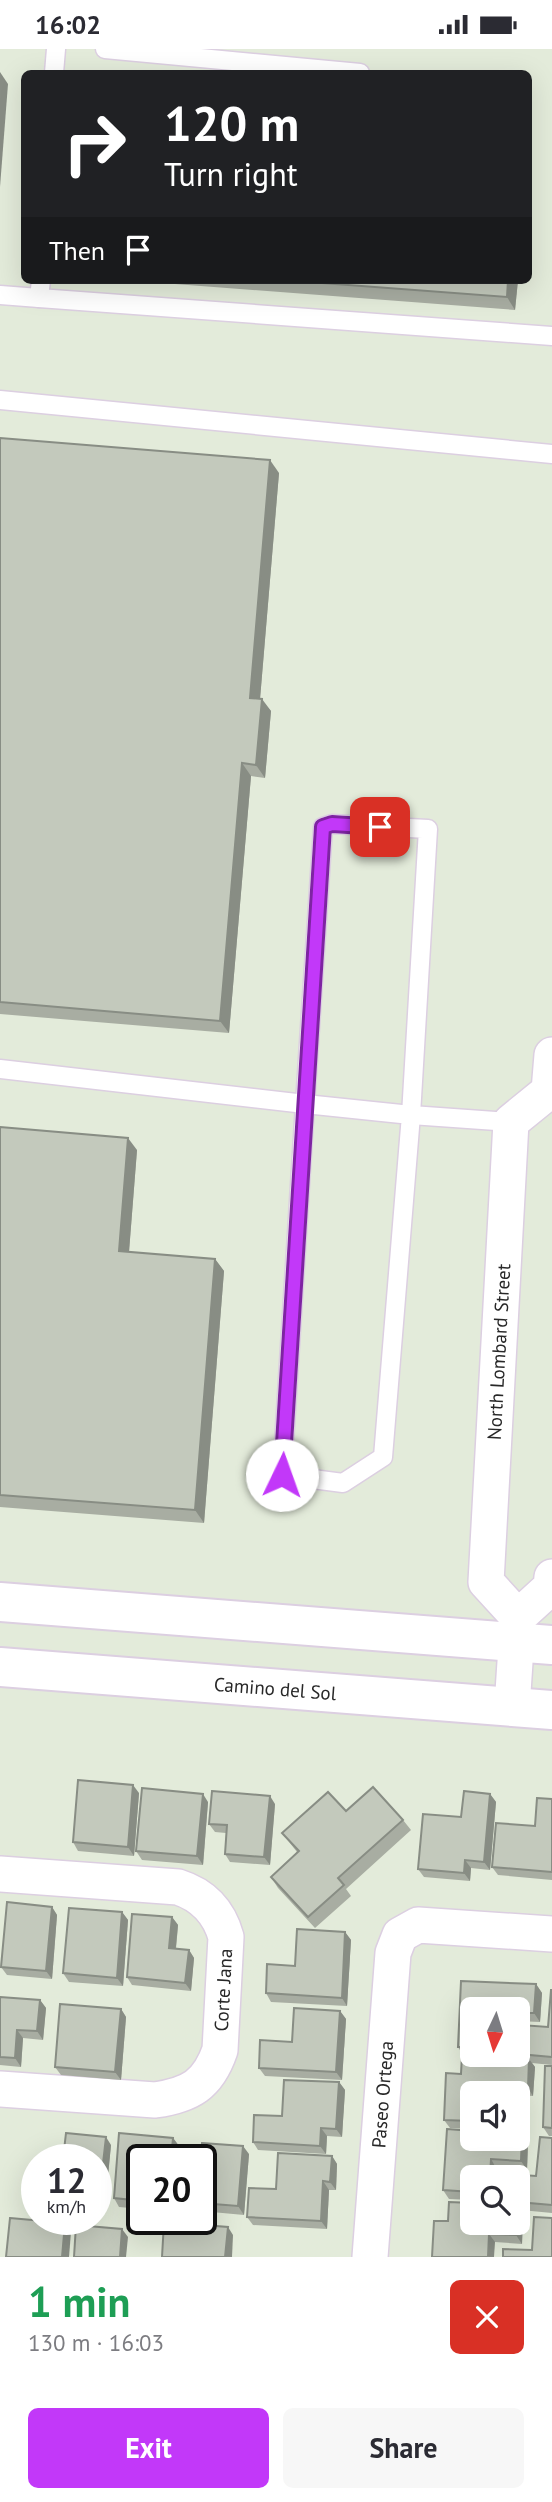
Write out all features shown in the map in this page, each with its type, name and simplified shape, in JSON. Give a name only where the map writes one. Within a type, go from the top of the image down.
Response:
[{"type":"street","points":[[511,1122],[550,1093],[552,1055]]},
{"type":"street","name":"North Lombard Street","points":[[511,1122],[486,1582],[529,1635]]},
{"type":"street","points":[[512,1707],[529,1635],[551,1587],[552,1577]]},
{"type":"street","points":[[0,1602],[529,1635]]},
{"type":"street","name":"Camino del Sol","points":[[0,1667],[552,1710]]},
{"type":"street","name":"Corte Jana","points":[[0,1874],[189,1890],[209,1904],[223,1924],[226,1937],[220,2050],[215,2065],[200,2085],[179,2097],[155,2100],[0,2089]]},
{"type":"street","name":"Paseo Ortega","points":[[370,2257],[393,1953],[400,1935],[418,1925],[552,1934]]},
{"type":"lane","points":[[54,70],[56,49]]},
{"type":"lane","points":[[105,49],[328,70]]},
{"type":"lane","points":[[39,298],[41,284]]},
{"type":"lane","points":[[0,295],[552,336]]},
{"type":"lane","points":[[0,400],[552,454]]},
{"type":"lane","points":[[332,824],[428,829],[411,1115],[383,1457],[343,1483],[282,1475],[323,827],[332,824]]},
{"type":"lane","points":[[0,1069],[411,1115],[511,1122]]},
{"type":"building","points":[[335,284],[508,284],[507,297]]},
{"type":"building","points":[[0,438],[270,460],[250,698],[262,699],[256,765],[242,763],[220,1021],[0,1002]]},
{"type":"building","points":[[0,1127],[128,1138],[119,1251],[215,1259],[195,1510],[0,1495]]},
{"type":"building","points":[[78,1780],[133,1785],[128,1847],[73,1842]]},
{"type":"building","points":[[373,1787],[403,1820],[338,1878],[344,1885],[308,1917],[271,1877],[299,1851],[282,1833],[328,1792],[346,1811]]},
{"type":"building","points":[[142,1788],[203,1794],[197,1856],[136,1851]]},
{"type":"building","points":[[212,1791],[270,1796],[264,1857],[225,1854],[227,1825],[209,1824]]},
{"type":"building","points":[[464,1791],[490,1794],[484,1862],[465,1860],[464,1873],[418,1869],[423,1814],[461,1817]]},
{"type":"building","points":[[537,1798],[552,1799],[552,1872],[492,1867],[496,1823],[535,1826]]},
{"type":"building","points":[[7,1902],[52,1907],[46,1971],[1,1967]]},
{"type":"building","points":[[69,1908],[122,1912],[117,1978],[63,1973]]},
{"type":"building","points":[[132,1914],[172,1917],[169,1948],[189,1950],[185,1983],[127,1977]]},
{"type":"building","points":[[297,1929],[345,1932],[342,1998],[266,1993],[267,1964],[295,1966]]},
{"type":"building","points":[[461,1981],[536,1984],[534,2013],[530,2013],[530,1997],[460,1997]]},
{"type":"building","points":[[552,1990],[552,2057],[530,2055],[530,2026],[548,2027]]},
{"type":"building","points":[[0,1997],[40,2000],[37,2031],[17,2030],[15,2058],[0,2057]]},
{"type":"building","points":[[460,2003],[460,2047],[458,2047]]},
{"type":"building","points":[[60,2004],[121,2009],[115,2072],[55,2067]]},
{"type":"building","points":[[294,2008],[340,2011],[336,2072],[259,2068],[260,2040],[292,2042]]},
{"type":"building","points":[[545,2066],[552,2066],[552,2128],[543,2127]]},
{"type":"building","points":[[461,2067],[529,2067],[528,2081],[460,2081],[460,2121],[444,2120],[446,2073],[461,2074]]},
{"type":"building","points":[[284,2080],[339,2082],[336,2129],[321,2128],[320,2146],[253,2142],[254,2115],[282,2116]]},
{"type":"building","points":[[447,2129],[460,2130],[460,2151],[521,2151],[521,2161],[491,2159],[491,2165],[460,2165],[460,2191],[443,2190]]},
{"type":"building","points":[[66,2133],[106,2137],[105,2144],[65,2144]]},
{"type":"building","points":[[119,2133],[173,2138],[172,2144],[126,2144],[126,2199],[114,2198]]},
{"type":"building","points":[[540,2137],[552,2138],[552,2205],[530,2203],[530,2176],[536,2176]]},
{"type":"building","points":[[217,2144],[243,2146],[238,2206],[217,2204]]},
{"type":"building","points":[[278,2153],[332,2156],[330,2182],[323,2181],[321,2221],[247,2217],[249,2188],[276,2189]]},
{"type":"building","points":[[449,2202],[460,2202],[460,2235],[489,2235],[488,2257],[432,2257],[434,2221],[448,2221]]},
{"type":"building","points":[[534,2217],[552,2218],[552,2257],[503,2257],[503,2249],[532,2250]]},
{"type":"building","points":[[10,2218],[21,2219],[21,2235],[64,2235],[62,2257],[6,2257]]},
{"type":"building","points":[[217,2226],[228,2227],[225,2257],[162,2257],[163,2235],[217,2235]]},
{"type":"building","points":[[112,2228],[122,2229],[120,2257],[74,2257],[75,2235],[112,2235]]},
{"type":"route","points":[[282,1475],[323,827],[332,824],[380,827]]}]
